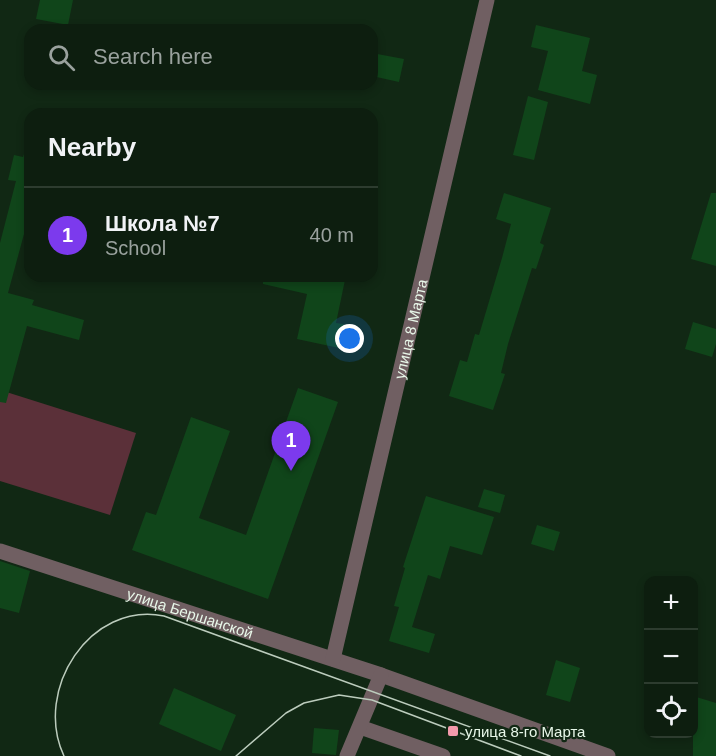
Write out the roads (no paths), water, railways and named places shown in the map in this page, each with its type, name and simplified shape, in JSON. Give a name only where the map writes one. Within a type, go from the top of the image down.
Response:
[{"type":"street","name":"улица 8 Марта","points":[[333,659],[487,0]]},
{"type":"street","name":"улица Бершанской","points":[[0,550],[381,675],[608,756]]},
{"type":"street","points":[[347,756],[381,675]]},
{"type":"street","points":[[360,727],[443,756]]},
{"type":"tram line","points":[[64,756],[56,730],[56,704],[63,679],[75,656],[92,636],[113,622],[137,615],[164,616],[550,756]]},
{"type":"tram line","points":[[236,756],[286,713],[304,703],[339,695],[372,700],[521,756]]},
{"type":"place","name":"Школа №7","points":[[291,471]]},
{"type":"place","name":"улица 8-го Марта","points":[[453,731]]}]
